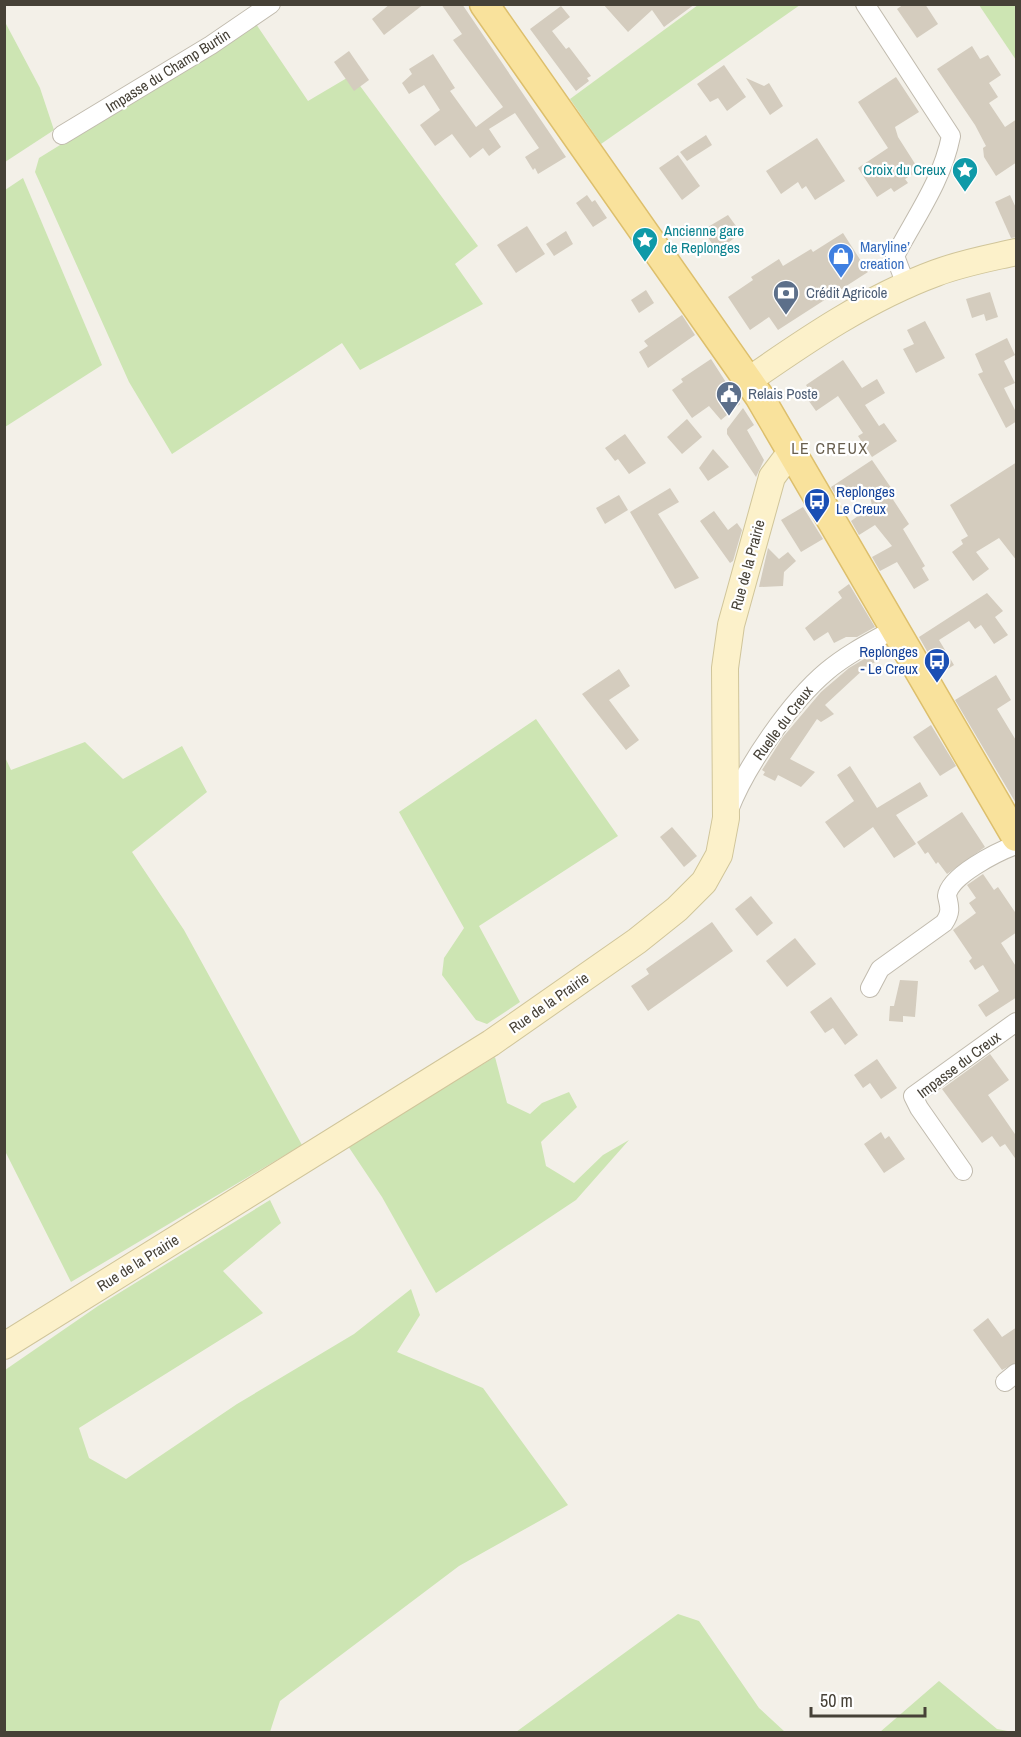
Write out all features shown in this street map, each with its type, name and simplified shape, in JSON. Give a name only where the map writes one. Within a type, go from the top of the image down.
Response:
[{"type":"main road","points":[[484,4],[749,380],[1017,837]]},
{"type":"street","name":"Impasse du Champ Burtin","points":[[62,135],[212,45],[271,4]]},
{"type":"street","points":[[865,4],[951,136],[946,161],[933,189],[895,256],[906,285]]},
{"type":"street","points":[[749,380],[819,332],[906,285],[958,266],[1017,252]]},
{"type":"street","name":"Rue de la Prairie","points":[[4,1346],[490,1043],[638,941],[677,909],[704,882],[718,855],[726,818],[725,668],[731,625],[772,477],[790,453]]},
{"type":"street","name":"Ruelle du Creux","points":[[726,818],[752,764],[810,686],[841,660],[894,629]]},
{"type":"street","points":[[726,754],[752,764]]},
{"type":"street","points":[[870,988],[880,969],[944,923],[950,908],[948,889],[953,883],[986,860],[1017,845]]},
{"type":"street","name":"Impasse du Creux","points":[[963,1171],[913,1096],[1017,1022]]},
{"type":"green space","points":[[698,5],[800,5],[601,144],[570,99]]},
{"type":"green space","points":[[979,5],[1016,5],[1016,60]]},
{"type":"green space","points":[[5,22],[40,88],[54,130],[5,162]]},
{"type":"green space","points":[[256,24],[308,101],[352,75],[478,246],[455,264],[483,304],[360,370],[342,343],[172,454],[129,382],[35,172],[39,158]]},
{"type":"green space","points":[[23,178],[102,365],[5,427],[5,190]]},
{"type":"green space","points":[[536,719],[618,836],[479,926],[520,1002],[487,1024],[476,1020],[442,975],[444,958],[464,928],[399,812]]},
{"type":"green space","points":[[85,742],[123,779],[182,746],[207,792],[132,852],[184,930],[302,1145],[71,1282],[5,1151],[4,755],[11,770]]},
{"type":"green space","points":[[495,1057],[507,1103],[530,1114],[542,1103],[569,1092],[577,1107],[541,1142],[546,1166],[574,1183],[603,1155],[629,1140],[576,1200],[436,1293],[382,1197],[348,1146]]},
{"type":"green space","points":[[270,1200],[281,1223],[223,1271],[263,1313],[79,1428],[89,1458],[126,1479],[237,1404],[354,1334],[411,1289],[420,1315],[397,1352],[483,1388],[568,1505],[459,1566],[280,1701],[270,1732],[5,1732],[5,1370],[98,1306]]},
{"type":"green space","points":[[678,1614],[699,1621],[759,1708],[785,1732],[516,1732]]},
{"type":"green space","points":[[939,1681],[997,1729],[1013,1732],[880,1732]]},
{"type":"building","points":[[390,4],[424,4],[384,35],[372,19]]},
{"type":"building","points":[[441,4],[462,4],[566,157],[538,174],[535,168],[533,170],[525,157],[539,148],[515,113],[489,129],[501,147],[489,156],[483,148],[470,158],[452,134],[435,146],[420,125],[440,110],[424,85],[409,94],[402,83],[412,74],[409,69],[433,54],[455,88],[450,91],[476,127],[503,107],[453,40],[462,34]]},
{"type":"building","points":[[603,4],[695,4],[664,27],[652,10],[628,32]]},
{"type":"building","points":[[904,4],[925,4],[938,24],[917,38],[897,9]]},
{"type":"building","points":[[561,6],[570,17],[552,31],[566,49],[569,47],[591,76],[587,78],[589,81],[576,91],[530,29]]},
{"type":"building","points":[[972,46],[980,59],[988,55],[1001,75],[989,83],[998,97],[989,103],[1005,127],[1017,119],[1017,162],[996,176],[984,157],[983,148],[986,146],[975,125],[937,69]]},
{"type":"building","points":[[349,51],[369,80],[354,91],[334,62]]},
{"type":"building","points":[[724,65],[746,97],[727,111],[718,98],[710,102],[697,84]]},
{"type":"building","points":[[896,77],[919,112],[895,127],[898,137],[919,170],[905,179],[908,183],[894,192],[891,188],[877,197],[858,168],[888,148],[858,102]]},
{"type":"building","points":[[746,78],[764,86],[769,83],[783,106],[770,115]]},
{"type":"building","points":[[706,135],[712,145],[687,161],[680,152]]},
{"type":"building","points":[[817,138],[845,181],[815,200],[806,186],[802,189],[798,182],[781,194],[766,171]]},
{"type":"building","points":[[678,155],[700,186],[682,200],[659,168]]},
{"type":"building","points":[[587,195],[592,202],[595,200],[607,218],[593,227],[576,203]]},
{"type":"building","points":[[1010,195],[1017,210],[1017,237],[1011,238],[995,202]]},
{"type":"building","points":[[728,215],[741,233],[717,251],[703,230]]},
{"type":"building","points":[[527,226],[545,254],[516,273],[497,245]]},
{"type":"building","points":[[566,231],[573,244],[554,256],[546,244]]},
{"type":"building","points":[[843,233],[868,272],[778,330],[769,317],[750,330],[728,297],[753,280],[751,277],[779,259],[783,266],[811,249],[813,252]]},
{"type":"building","points":[[646,290],[654,303],[639,313],[631,300]]},
{"type":"building","points":[[990,292],[998,317],[986,321],[984,314],[972,318],[966,299]]},
{"type":"building","points":[[682,315],[695,335],[648,368],[639,352],[648,346],[644,341]]},
{"type":"building","points":[[925,321],[945,358],[916,373],[903,349],[914,344],[907,330]]},
{"type":"building","points":[[1007,338],[1015,355],[1004,361],[1015,383],[1004,388],[1017,414],[1017,421],[1006,428],[978,374],[983,372],[975,354]]},
{"type":"building","points":[[711,359],[740,404],[721,420],[709,406],[692,418],[672,390],[683,382],[681,379]]},
{"type":"building","points":[[843,360],[862,388],[877,379],[885,393],[865,405],[879,426],[884,423],[897,441],[872,457],[858,436],[863,433],[838,396],[816,411],[806,397],[811,393],[806,385]]},
{"type":"building","points":[[743,408],[754,425],[747,430],[764,460],[756,477],[727,434],[727,429]]},
{"type":"building","points":[[687,419],[702,437],[682,454],[667,437]]},
{"type":"building","points":[[625,434],[646,463],[629,474],[618,459],[615,461],[605,448]]},
{"type":"building","points":[[713,449],[729,467],[708,481],[699,468]]},
{"type":"building","points":[[872,460],[896,495],[892,498],[909,524],[903,529],[925,566],[922,568],[929,580],[914,589],[897,562],[880,571],[872,557],[892,546],[875,525],[859,535],[851,521],[872,506],[870,496],[862,484],[838,499],[831,487]]},
{"type":"building","points":[[1017,462],[1017,561],[999,538],[976,552],[989,569],[973,581],[952,552],[963,544],[961,540],[968,536],[950,505]]},
{"type":"building","points":[[670,488],[679,502],[658,514],[699,578],[675,589],[630,512]]},
{"type":"building","points":[[619,495],[628,510],[605,524],[596,508]]},
{"type":"building","points":[[803,507],[823,539],[801,552],[781,520]]},
{"type":"building","points":[[714,511],[728,530],[737,523],[742,530],[733,561],[730,563],[700,521]]},
{"type":"building","points":[[768,548],[779,559],[788,552],[796,561],[784,572],[783,586],[759,587]]},
{"type":"building","points":[[849,584],[875,627],[857,637],[846,637],[834,643],[828,632],[814,641],[805,628],[842,598],[838,592]]},
{"type":"building","points":[[987,593],[1003,611],[995,617],[1008,635],[994,644],[981,625],[975,629],[969,621],[939,640],[954,665],[940,674],[919,637]]},
{"type":"building","points":[[886,646],[890,654],[866,667],[825,705],[834,714],[821,722],[817,719],[790,759],[815,772],[801,787],[778,775],[775,781],[763,775],[765,772],[762,770],[783,737],[821,692],[849,668]]},
{"type":"building","points":[[619,669],[630,686],[609,700],[639,740],[626,750],[582,694]]},
{"type":"building","points":[[996,675],[1011,700],[997,709],[1017,742],[1017,805],[955,700]]},
{"type":"building","points":[[931,725],[956,766],[940,776],[913,737]]},
{"type":"building","points":[[850,766],[877,808],[920,782],[928,796],[896,815],[916,844],[894,858],[873,827],[844,848],[825,822],[854,801],[837,775]]},
{"type":"building","points":[[962,812],[985,847],[947,874],[928,852],[925,854],[917,842]]},
{"type":"building","points":[[672,827],[697,856],[684,867],[660,837]]},
{"type":"building","points":[[983,874],[994,890],[998,887],[1017,915],[1017,932],[1001,943],[1017,968],[1017,997],[986,1017],[978,1005],[999,991],[983,965],[975,970],[969,961],[972,958],[953,930],[976,913],[969,903],[976,898],[967,885]]},
{"type":"building","points":[[751,896],[773,923],[757,936],[735,909]]},
{"type":"building","points":[[712,922],[733,951],[648,1011],[631,986],[649,974],[646,969]]},
{"type":"building","points":[[795,938],[816,964],[787,987],[766,961]]},
{"type":"building","points":[[900,980],[918,981],[915,1017],[903,1016],[903,1022],[889,1021],[890,1006],[894,1006]]},
{"type":"building","points":[[831,997],[858,1035],[845,1045],[833,1028],[825,1033],[810,1012]]},
{"type":"building","points":[[990,1054],[1009,1080],[988,1095],[1017,1137],[1017,1161],[1005,1144],[1000,1147],[992,1136],[982,1143],[942,1089]]},
{"type":"building","points":[[877,1059],[897,1088],[881,1099],[870,1083],[863,1088],[854,1075]]},
{"type":"building","points":[[881,1132],[885,1139],[889,1136],[905,1159],[884,1173],[864,1144]]},
{"type":"building","points":[[988,1318],[1002,1337],[1017,1327],[1017,1362],[1002,1370],[973,1330]]},
{"type":"place","name":"Croix du Creux","points":[[965,193]]},
{"type":"place","name":"Ancienne gare de Replonges","points":[[645,263]]},
{"type":"place","name":"Maryline’ creation","points":[[841,279]]},
{"type":"place","name":"Crédit Agricole","points":[[786,316]]},
{"type":"place","name":"Relais Poste","points":[[729,417]]},
{"type":"place","name":"Replonges Le Creux","points":[[817,524]]},
{"type":"place","name":"Replonges - Le Creux","points":[[937,684]]},
{"type":"district","name":"LE CREUX","points":[[830,448]]}]
